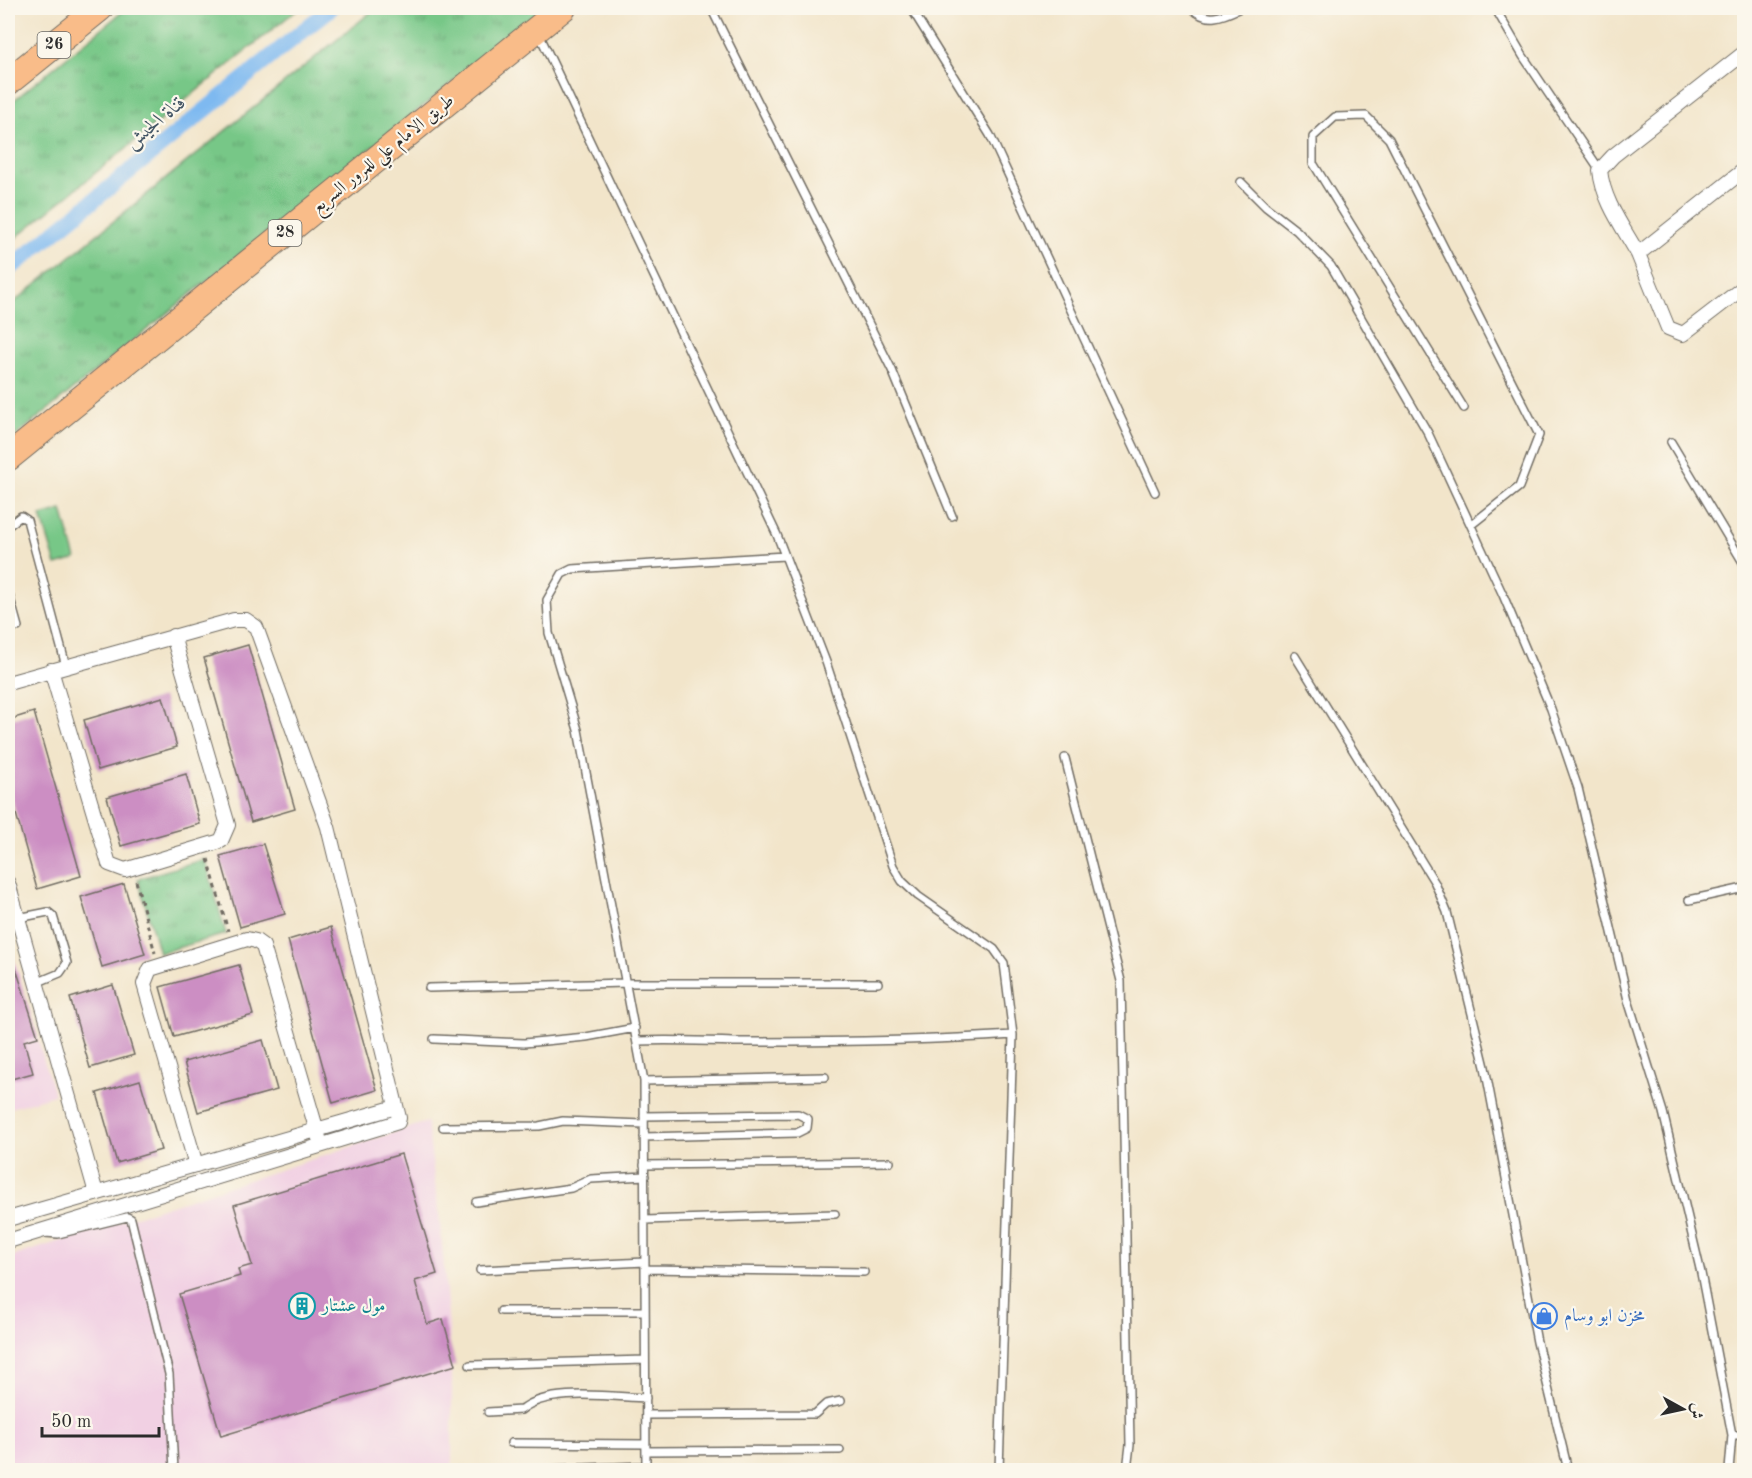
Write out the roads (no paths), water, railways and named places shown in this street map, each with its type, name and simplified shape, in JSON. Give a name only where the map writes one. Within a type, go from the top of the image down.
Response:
[{"type":"highway","name":"26","points":[[12,75],[100,8]]},
{"type":"highway","name":"طريق الامام علي للمرور السريع","points":[[8,458],[563,8]]},
{"type":"street","points":[[1744,53],[1613,156],[1600,170],[1601,184],[1638,254],[1668,328],[1683,334],[1744,287]]},
{"type":"street","points":[[1638,254],[1744,170]]},
{"type":"street","points":[[8,683],[240,619],[256,627],[328,827],[398,1122],[8,1241]]},
{"type":"street","points":[[51,670],[109,864],[116,869],[132,868],[222,841],[228,825],[173,636]]},
{"type":"street","points":[[8,883],[96,1193]]},
{"type":"street","points":[[196,1165],[144,984],[150,969],[247,939],[263,946],[321,1145]]},
{"type":"street","points":[[8,1219],[396,1107]]},
{"type":"lane","points":[[711,8],[892,370],[952,516]]},
{"type":"lane","points":[[911,8],[990,135],[1155,492]]},
{"type":"lane","points":[[1192,8],[1203,16],[1219,19],[1240,8]]},
{"type":"lane","points":[[1495,8],[1522,56],[1600,170]]},
{"type":"lane","points":[[536,29],[785,556],[826,662],[893,866],[902,880],[918,896],[994,949],[1004,963],[1013,1035],[999,1470]]},
{"type":"lane","points":[[1464,408],[1313,162],[1313,137],[1335,117],[1366,116],[1389,139],[1539,435],[1519,488],[1471,525]]},
{"type":"lane","points":[[1241,182],[1266,207],[1297,231],[1331,266],[1428,433],[1471,525],[1551,709],[1578,788],[1628,1000],[1663,1112],[1701,1273],[1732,1435],[1729,1470]]},
{"type":"lane","points":[[1671,442],[1744,564]]},
{"type":"lane","points":[[8,526],[21,516],[27,520],[66,666]]},
{"type":"lane","points":[[522,1470],[646,1468],[644,1081],[578,730],[549,633],[547,600],[562,574],[572,569],[785,556]]},
{"type":"lane","points":[[8,591],[18,627]]},
{"type":"lane","points":[[1295,656],[1435,883],[1447,912],[1485,1067],[1537,1342],[1568,1470]]},
{"type":"lane","points":[[1065,758],[1120,981],[1130,1445],[1127,1470]]},
{"type":"lane","points":[[1689,900],[1744,888]]},
{"type":"lane","points":[[18,918],[48,912],[53,916],[67,963],[60,973],[36,983]]},
{"type":"lane","points":[[429,988],[626,983],[878,983]]},
{"type":"lane","points":[[434,1039],[524,1043],[586,1037],[635,1029]]},
{"type":"lane","points":[[637,1041],[683,1039],[719,1042],[909,1042],[1013,1035]]},
{"type":"lane","points":[[644,1081],[825,1077]]},
{"type":"lane","points":[[443,1126],[539,1126],[563,1121],[798,1114],[808,1119],[807,1128],[797,1133],[644,1137]]},
{"type":"lane","points":[[644,1165],[890,1162]]},
{"type":"lane","points":[[476,1202],[571,1188],[591,1179],[645,1176]]},
{"type":"lane","points":[[645,1220],[835,1214]]},
{"type":"lane","points":[[33,1233],[58,1234],[127,1217],[131,1219],[169,1374],[174,1470]]},
{"type":"lane","points":[[480,1270],[645,1265],[864,1272]]},
{"type":"lane","points":[[501,1311],[645,1311]]},
{"type":"lane","points":[[470,1365],[645,1360]]},
{"type":"lane","points":[[488,1412],[521,1410],[528,1405],[554,1396],[646,1398]]},
{"type":"lane","points":[[646,1415],[815,1414],[826,1404],[841,1401]]},
{"type":"lane","points":[[1732,1435],[1744,1435]]},
{"type":"lane","points":[[511,1443],[840,1450]]},
{"type":"waterway","name":"قناة الجيش","points":[[8,270],[331,8]]},
{"type":"place","name":"مول عشتار","points":[[302,1306]]},
{"type":"place","name":"مخزن ابو وسام","points":[[1544,1316]]}]
